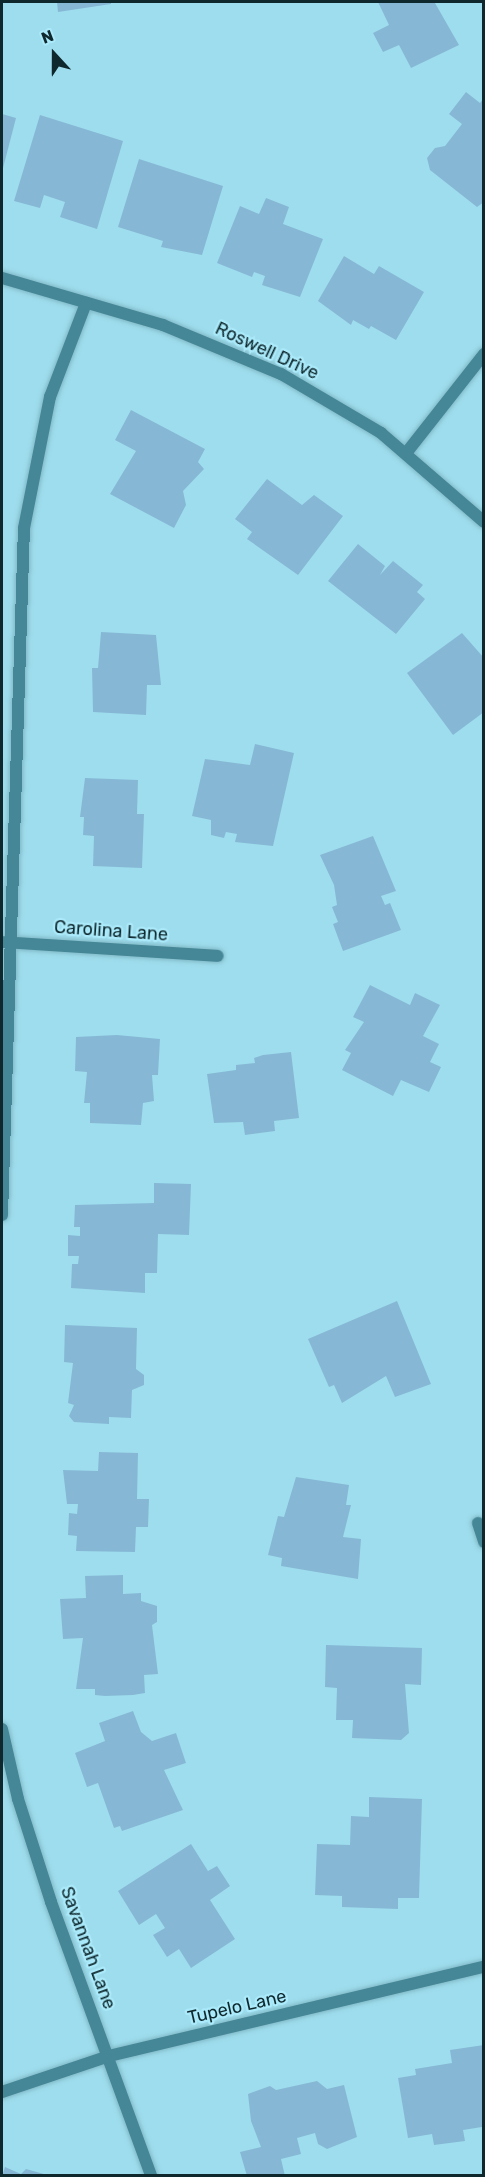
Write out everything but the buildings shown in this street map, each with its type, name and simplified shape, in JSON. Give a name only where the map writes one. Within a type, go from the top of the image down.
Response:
[{"type":"street","name":"Roswell Drive","points":[[2,278],[163,325],[281,374],[407,452],[483,522]]},
{"type":"street","points":[[2,1215],[7,942],[24,528],[50,396],[86,303]]},
{"type":"street","points":[[407,452],[483,354]]},
{"type":"street","name":"Carolina Lane","points":[[7,942],[218,956]]},
{"type":"street","points":[[478,1523],[483,1542]]},
{"type":"street","name":"Savannah Lane","points":[[2,1729],[47,1892],[151,2175]]},
{"type":"street","name":"Tupelo Lane","points":[[2,2092],[109,2056],[483,1967]]}]
